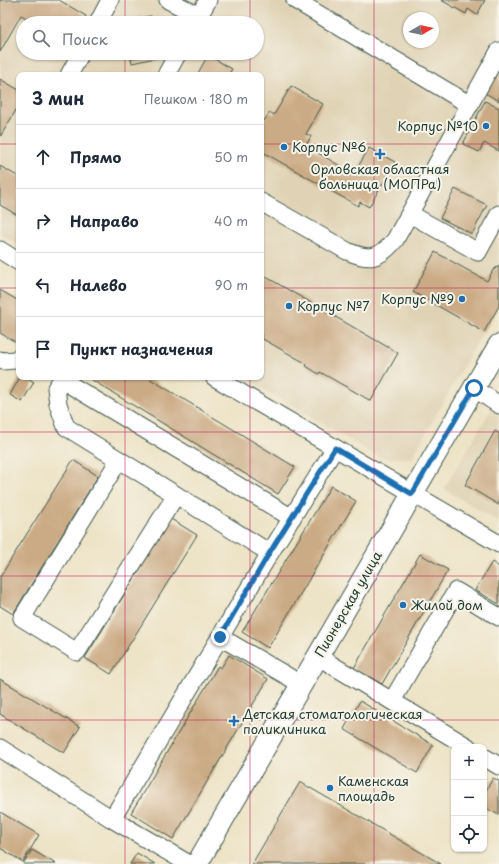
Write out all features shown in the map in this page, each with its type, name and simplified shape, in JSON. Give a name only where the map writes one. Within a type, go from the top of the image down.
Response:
[{"type":"main road","name":"Пионерская улица","points":[[196,864],[499,345]]},
{"type":"street","points":[[102,16],[110,0]]},
{"type":"street","points":[[168,0],[192,16]]},
{"type":"street","points":[[199,16],[208,0]]},
{"type":"street","points":[[295,0],[470,105]]},
{"type":"street","points":[[264,204],[360,257],[375,257],[386,251],[395,240],[410,214],[499,51]]},
{"type":"street","points":[[71,72],[77,60]]},
{"type":"street","points":[[168,72],[174,60]]},
{"type":"street","points":[[410,214],[478,252],[499,214]]},
{"type":"street","points":[[0,250],[16,260]]},
{"type":"street","points":[[0,360],[16,360]]},
{"type":"street","points":[[61,380],[56,388],[58,404],[66,427],[270,552]]},
{"type":"street","points":[[65,380],[292,518]]},
{"type":"street","points":[[219,380],[499,544]]},
{"type":"street","points":[[474,388],[499,405]]},
{"type":"street","points":[[112,819],[270,552],[335,448]]},
{"type":"street","points":[[119,460],[22,618],[77,652],[176,495]]},
{"type":"street","points":[[392,701],[456,591],[499,617]]},
{"type":"street","points":[[220,637],[301,684]]},
{"type":"street","points":[[317,656],[463,744]]},
{"type":"street","points":[[0,748],[112,819],[189,864]]},
{"type":"street","points":[[487,759],[499,766]]},
{"type":"shaded area","name":"Орловская областная больница (МОПРа)","points":[[0,0],[499,0],[499,303],[412,458],[380,458],[248,380],[264,380],[264,72],[16,72],[16,243],[0,234]]},
{"type":"shaded area","points":[[499,396],[499,522],[444,489]]},
{"type":"building","points":[[0,0],[59,0],[86,16],[16,16],[16,24],[0,52]]},
{"type":"building","points":[[441,0],[485,0],[477,15],[468,9],[466,14]]},
{"type":"building","points":[[131,60],[146,60],[132,63]]},
{"type":"building","points":[[205,60],[217,60],[232,69],[230,72],[199,72]]},
{"type":"building","points":[[499,64],[499,101],[483,92]]},
{"type":"building","points":[[0,79],[16,88],[16,110],[0,137]]},
{"type":"building","name":"Корпус №6","points":[[291,86],[323,104],[306,134],[311,136],[306,146],[354,174],[369,148],[395,162],[369,207],[360,202],[358,206],[264,153],[264,121],[270,112],[274,115]]},
{"type":"building","name":"Корпус №10","points":[[485,101],[499,108],[499,151],[484,143],[479,152],[463,144]]},
{"type":"building","points":[[0,166],[16,175],[16,214],[0,205]]},
{"type":"building","points":[[455,189],[487,205],[472,234],[440,218]]},
{"type":"building","name":"Корпус №9","points":[[435,252],[487,281],[493,270],[499,266],[499,306],[484,332],[413,292]]},
{"type":"building","name":"Корпус №7","points":[[264,276],[398,353],[371,401],[320,372],[319,374],[306,366],[307,364],[264,340]]},
{"type":"building","points":[[0,290],[16,299],[16,342],[0,333]]},
{"type":"building","points":[[18,380],[31,380],[34,382],[22,402],[10,395]]},
{"type":"building","points":[[92,380],[152,380],[295,467],[278,494]]},
{"type":"building","points":[[495,431],[499,433],[499,505],[465,485]]},
{"type":"building","points":[[73,460],[98,476],[13,614],[0,606],[0,577]]},
{"type":"building","points":[[331,486],[356,501],[268,648],[242,632]]},
{"type":"building","points":[[171,519],[197,535],[111,674],[85,658]]},
{"type":"building","points":[[420,554],[448,570],[382,684],[354,668]]},
{"type":"building","points":[[492,562],[499,567],[499,604],[475,590]]},
{"type":"building","points":[[229,655],[268,679],[173,839],[131,813],[218,666],[221,668]]},
{"type":"building","points":[[0,679],[80,727],[64,753],[0,714]]},
{"type":"building","points":[[360,701],[433,745],[417,773],[344,729]]},
{"type":"building","points":[[493,778],[499,781],[499,815],[487,809],[487,789]]},
{"type":"building","points":[[300,782],[441,864],[252,864]]},
{"type":"building","points":[[0,812],[39,835],[23,862],[0,848]]},
{"type":"building","points":[[32,850],[56,864],[23,864]]},
{"type":"building","points":[[137,853],[155,864],[130,864]]},
{"type":"place","name":"Корпус №10","points":[[486,126]]},
{"type":"place","name":"Корпус №6","points":[[284,147]]},
{"type":"place","name":"Орловская областная больница (МОПРа)","points":[[380,154]]},
{"type":"place","name":"Корпус №9","points":[[462,299]]},
{"type":"place","name":"Корпус №7","points":[[289,306]]},
{"type":"place","name":"Жилой дом","points":[[403,605]]},
{"type":"place","name":"Детская стоматологическая поликлиника","points":[[234,721]]},
{"type":"place","name":"Каменская площадь","points":[[330,788]]},
{"type":"route","points":[[220,637],[270,552],[335,448],[412,494],[474,388]]}]
